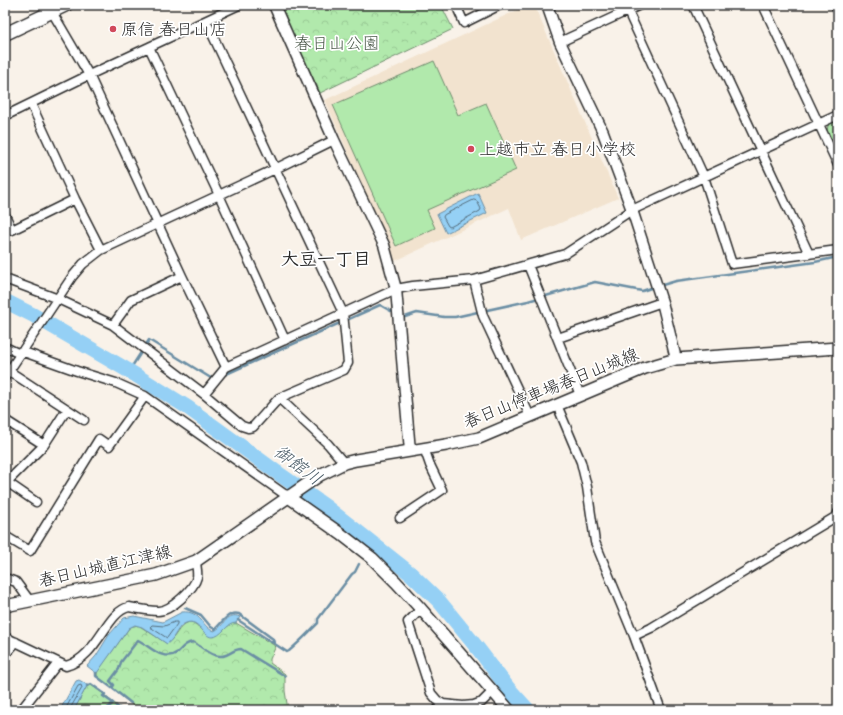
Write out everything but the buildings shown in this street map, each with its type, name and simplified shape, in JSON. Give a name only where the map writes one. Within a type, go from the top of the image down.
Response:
[{"type":"main road","points":[[5,34],[50,9],[66,5]]},
{"type":"main road","name":"春日山停車場春日山城線","points":[[287,496],[320,475],[344,463],[479,438],[645,368],[676,359],[838,348]]},
{"type":"main road","points":[[287,496],[342,534],[372,558],[396,582],[509,710]]},
{"type":"main road","name":"春日山城直江津線","points":[[5,606],[156,576],[196,561],[287,496]]},
{"type":"street","points":[[5,116],[239,5]]},
{"type":"street","points":[[274,5],[334,140],[384,245],[396,289],[410,450]]},
{"type":"street","points":[[456,5],[464,23],[500,5]]},
{"type":"street","points":[[547,5],[560,42],[603,132],[632,210],[662,302],[676,359]]},
{"type":"street","points":[[560,42],[626,8],[640,5]]},
{"type":"street","points":[[693,5],[809,254]]},
{"type":"street","points":[[763,5],[838,165]]},
{"type":"street","points":[[836,5],[838,10]]},
{"type":"street","points":[[626,8],[704,177],[732,264],[838,250]]},
{"type":"street","points":[[50,9],[89,75],[226,367]]},
{"type":"street","points":[[5,279],[58,299],[113,325],[204,394],[242,426],[248,428],[253,427],[279,398],[344,370],[348,363],[343,313],[206,21]]},
{"type":"street","points":[[149,47],[285,340]]},
{"type":"street","points":[[32,104],[75,198],[101,250]]},
{"type":"street","points":[[204,394],[226,367],[396,289],[474,280],[565,254],[632,210],[838,115]]},
{"type":"street","points":[[84,420],[7,374],[72,277],[83,264],[101,250],[334,140]]},
{"type":"street","points":[[5,215],[12,230],[75,198]]},
{"type":"street","points":[[528,265],[580,395]]},
{"type":"street","points":[[113,325],[131,300],[182,276]]},
{"type":"street","points":[[474,280],[483,316],[530,416]]},
{"type":"street","points":[[558,338],[662,302]]},
{"type":"street","points":[[5,347],[116,383],[145,396],[287,496]]},
{"type":"street","points":[[5,536],[30,551],[99,439],[109,446],[145,396]]},
{"type":"street","points":[[279,398],[328,444],[344,463]]},
{"type":"street","points":[[557,406],[581,462],[587,487],[594,542],[634,636],[660,710]]},
{"type":"street","points":[[36,502],[6,482],[44,445],[66,408]]},
{"type":"street","points":[[5,420],[44,445]]},
{"type":"street","points":[[400,518],[442,490],[424,448]]},
{"type":"street","points":[[634,636],[651,628],[837,516],[838,513]]},
{"type":"street","points":[[5,637],[58,663],[66,666],[74,664],[90,651],[117,614],[125,608],[159,611],[169,608],[183,597],[195,582],[197,575],[196,561]]},
{"type":"street","points":[[5,578],[16,582],[30,601]]},
{"type":"street","points":[[421,610],[408,622],[431,693],[440,707],[474,705],[482,702],[493,691]]},
{"type":"street","points":[[5,655],[16,642]]},
{"type":"street","points":[[21,710],[58,663]]},
{"type":"shaded area","name":"上越市立 春日小学校","points":[[528,5],[534,5],[618,198],[521,240],[509,208],[395,261],[325,100]]},
{"type":"green space","name":"春日山公園","points":[[278,5],[441,5],[453,29],[320,93]]},
{"type":"green space","points":[[434,61],[458,115],[486,103],[516,170],[427,210],[435,228],[396,246],[333,105]]},
{"type":"green space","points":[[838,120],[838,156],[827,132],[828,125]]},
{"type":"green space","points":[[189,622],[194,623],[210,636],[222,631],[233,622],[274,645],[275,648],[270,659],[270,663],[285,674],[285,691],[288,710],[138,710],[97,676],[97,672],[130,627],[138,625],[166,643],[172,639],[185,624]]},
{"type":"green space","points":[[91,685],[123,710],[74,710],[87,686]]},
{"type":"water","points":[[478,193],[487,213],[446,233],[437,214]]},
{"type":"water","points":[[182,612],[193,614],[198,617],[210,630],[214,631],[232,616],[240,617],[236,623],[229,625],[219,635],[212,637],[206,634],[198,625],[190,622],[186,623],[180,627],[167,644],[142,627],[135,625],[129,628],[97,673],[87,666],[96,656],[109,635],[124,618],[134,616],[163,622]]},
{"type":"water","points":[[79,680],[87,686],[74,710],[60,710],[76,681]]},
{"type":"waterway","points":[[659,286],[676,281],[815,262],[838,257]]},
{"type":"waterway","points":[[402,318],[417,313],[455,317],[528,301],[595,282],[642,291],[654,287]]},
{"type":"waterway","name":"御館川","points":[[5,301],[33,315],[187,407],[326,507],[411,574],[439,601],[508,688],[528,710]]},
{"type":"waterway","points":[[222,376],[380,305],[396,314]]},
{"type":"waterway","points":[[129,371],[149,340],[214,380]]},
{"type":"waterway","points":[[238,620],[287,652],[318,623],[318,619],[355,572],[359,564]]},
{"type":"waterway","points":[[185,608],[201,615],[211,627],[215,629],[232,614],[239,614],[273,639],[274,643]]},
{"type":"waterway","points":[[96,673],[96,676],[112,688],[114,685],[110,681],[119,669],[121,662],[138,640],[162,655],[167,656],[178,652],[186,644],[193,642],[217,656],[226,655],[235,650],[241,649],[285,676]]},
{"type":"waterway","points":[[87,686],[91,684],[105,694],[103,696],[113,703],[106,710]]},
{"type":"waterway","points":[[112,688],[131,703]]},
{"type":"waterway","points":[[116,706],[122,710]]},
{"type":"place","name":"原信 春日山店","points":[[113,29]]},
{"type":"place","name":"上越市立 春日小学校","points":[[471,149]]},
{"type":"district","name":"大豆一丁目","points":[[326,259]]}]
